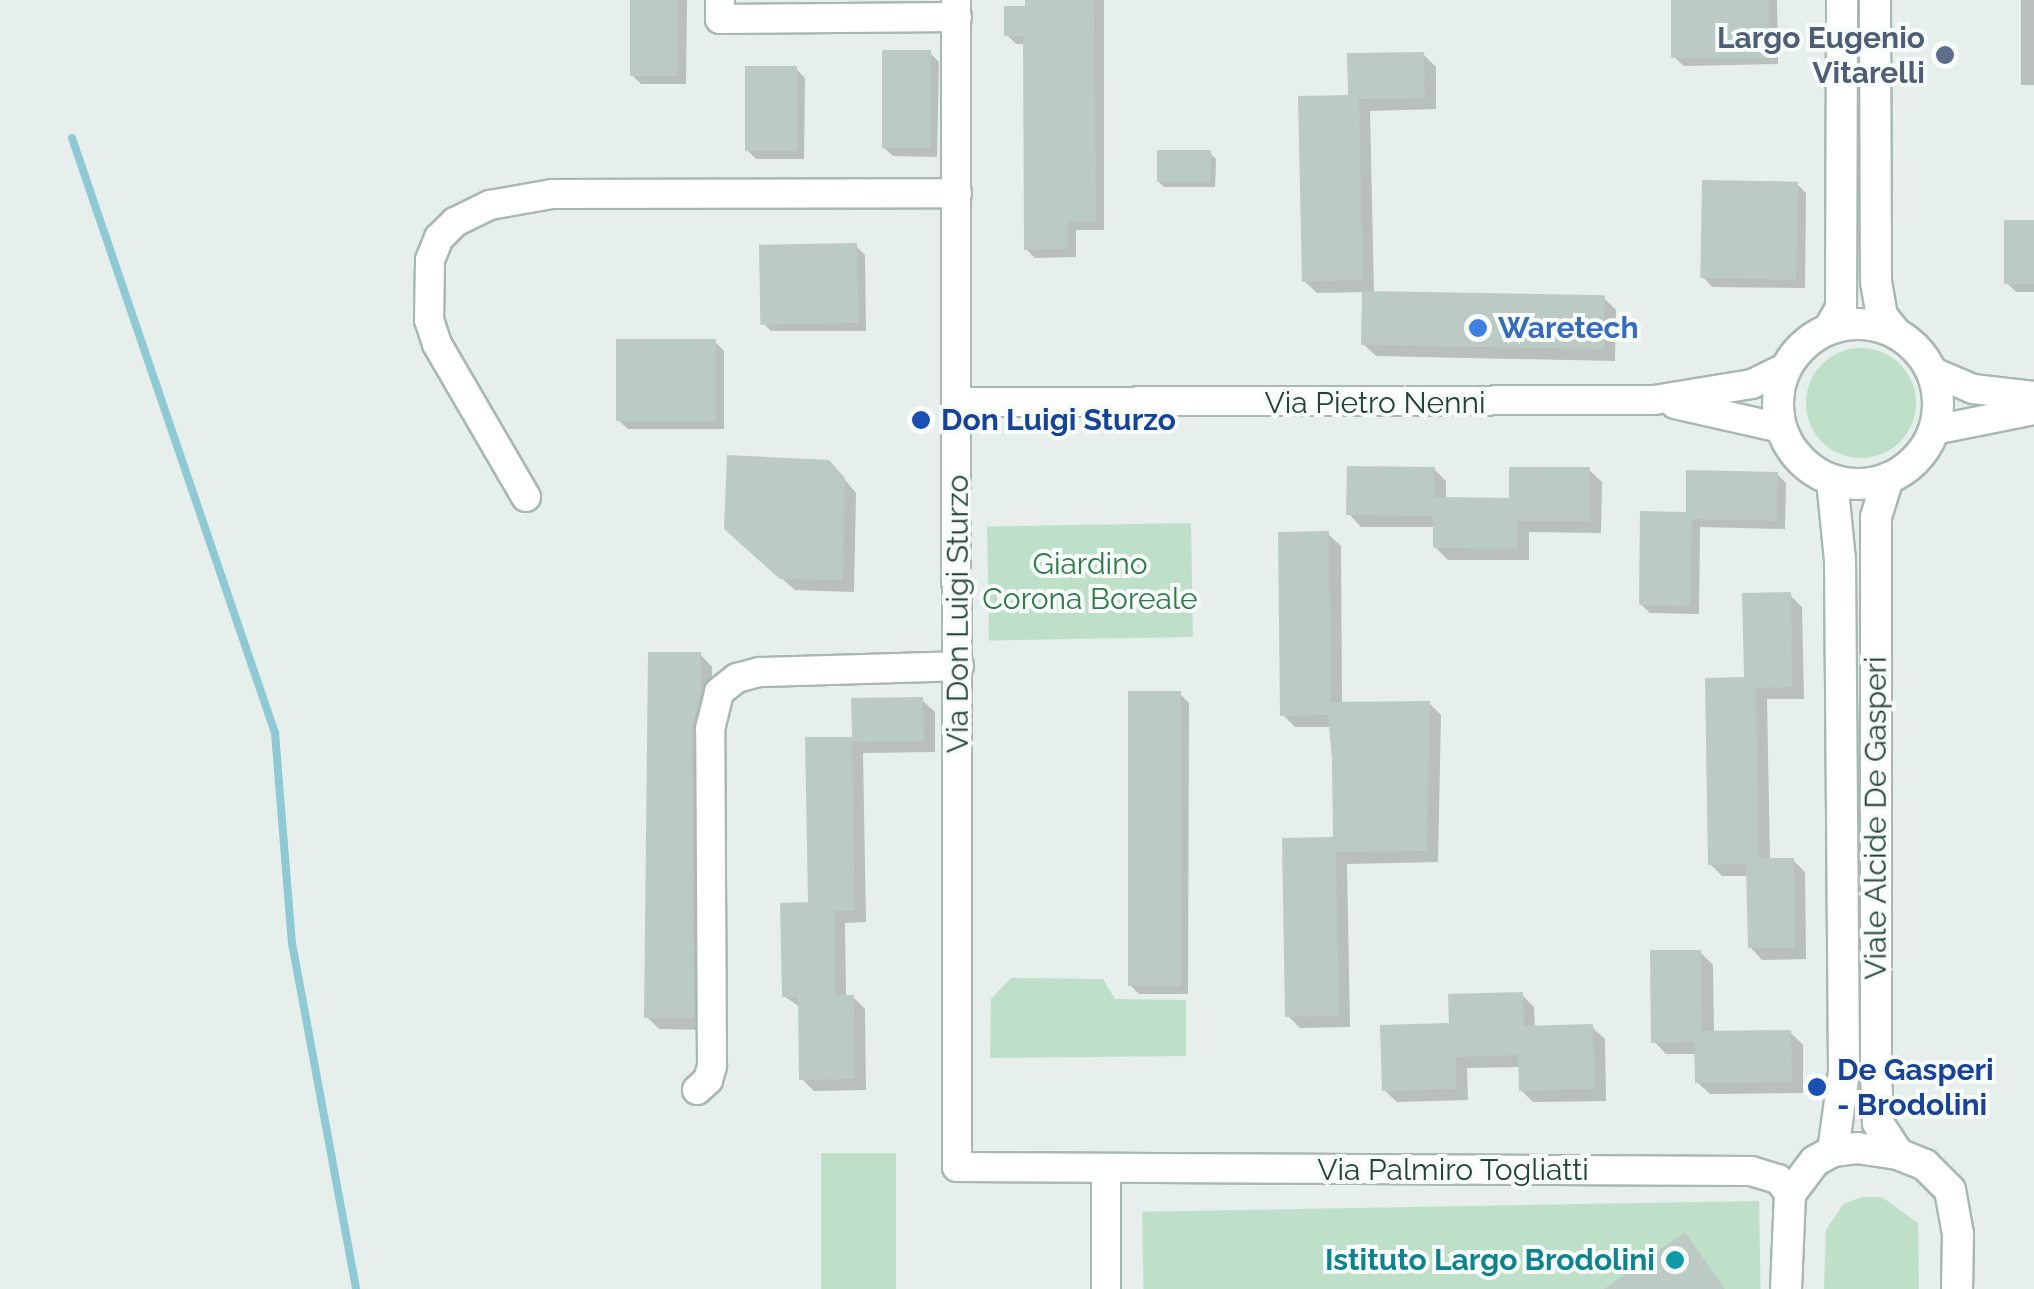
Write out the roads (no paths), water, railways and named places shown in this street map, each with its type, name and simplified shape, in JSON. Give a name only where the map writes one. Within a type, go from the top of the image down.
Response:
[{"type":"street","points":[[720,0],[720,19],[956,8]]},
{"type":"street","points":[[1829,329],[1842,308],[1842,0]]},
{"type":"street","points":[[1875,0],[1876,282],[1882,316],[1913,345],[1932,370],[1938,400],[1934,430],[1921,454],[1888,478],[1860,484],[1832,480],[1806,465],[1782,428],[1778,396],[1787,367],[1805,344],[1829,329],[1863,324],[1896,333]]},
{"type":"street","name":"Via Don Luigi Sturzo","points":[[956,8],[957,1167]]},
{"type":"street","points":[[526,497],[437,344],[429,320],[430,260],[440,238],[455,222],[490,205],[552,194],[957,193]]},
{"type":"street","name":"Via Pietro Nenni","points":[[957,402],[1654,400],[1764,381],[1787,367]]},
{"type":"street","points":[[1932,370],[1972,389],[2034,396]]},
{"type":"street","points":[[1654,400],[1782,428]]},
{"type":"street","points":[[1934,430],[2034,410]]},
{"type":"street","name":"Viale Alcide De Gasperi","points":[[1888,478],[1876,517],[1876,1072],[1878,1123],[1898,1154]]},
{"type":"street","name":"Viale Alcide De Gasperi","points":[[1832,480],[1840,560],[1844,1072],[1833,1151]]},
{"type":"street","points":[[697,1090],[708,1080],[712,1066],[710,730],[719,692],[737,678],[760,672],[959,666]]},
{"type":"street","points":[[1786,1289],[1790,1194],[1806,1169],[1833,1151],[1872,1148],[1925,1165],[1950,1190],[1958,1234],[1957,1289]]},
{"type":"street","name":"Via Palmiro Togliatti","points":[[957,1167],[1751,1171],[1778,1179],[1790,1194]]},
{"type":"street","points":[[1106,1169],[1106,1289]]},
{"type":"waterway","points":[[72,138],[275,733],[292,943],[356,1289]]},
{"type":"place","name":"Largo Eugenio Vitarelli","points":[[1945,55]]},
{"type":"place","name":"Waretech","points":[[1478,328]]},
{"type":"place","name":"Don Luigi Sturzo","points":[[921,420]]},
{"type":"place","name":"De Gasperi - Brodolini","points":[[1817,1087]]},
{"type":"place","name":"Istituto Largo Brodolini","points":[[1675,1260]]},
{"type":"park label","name":"Giardino Corona Boreale","points":[[1090,581]]}]
